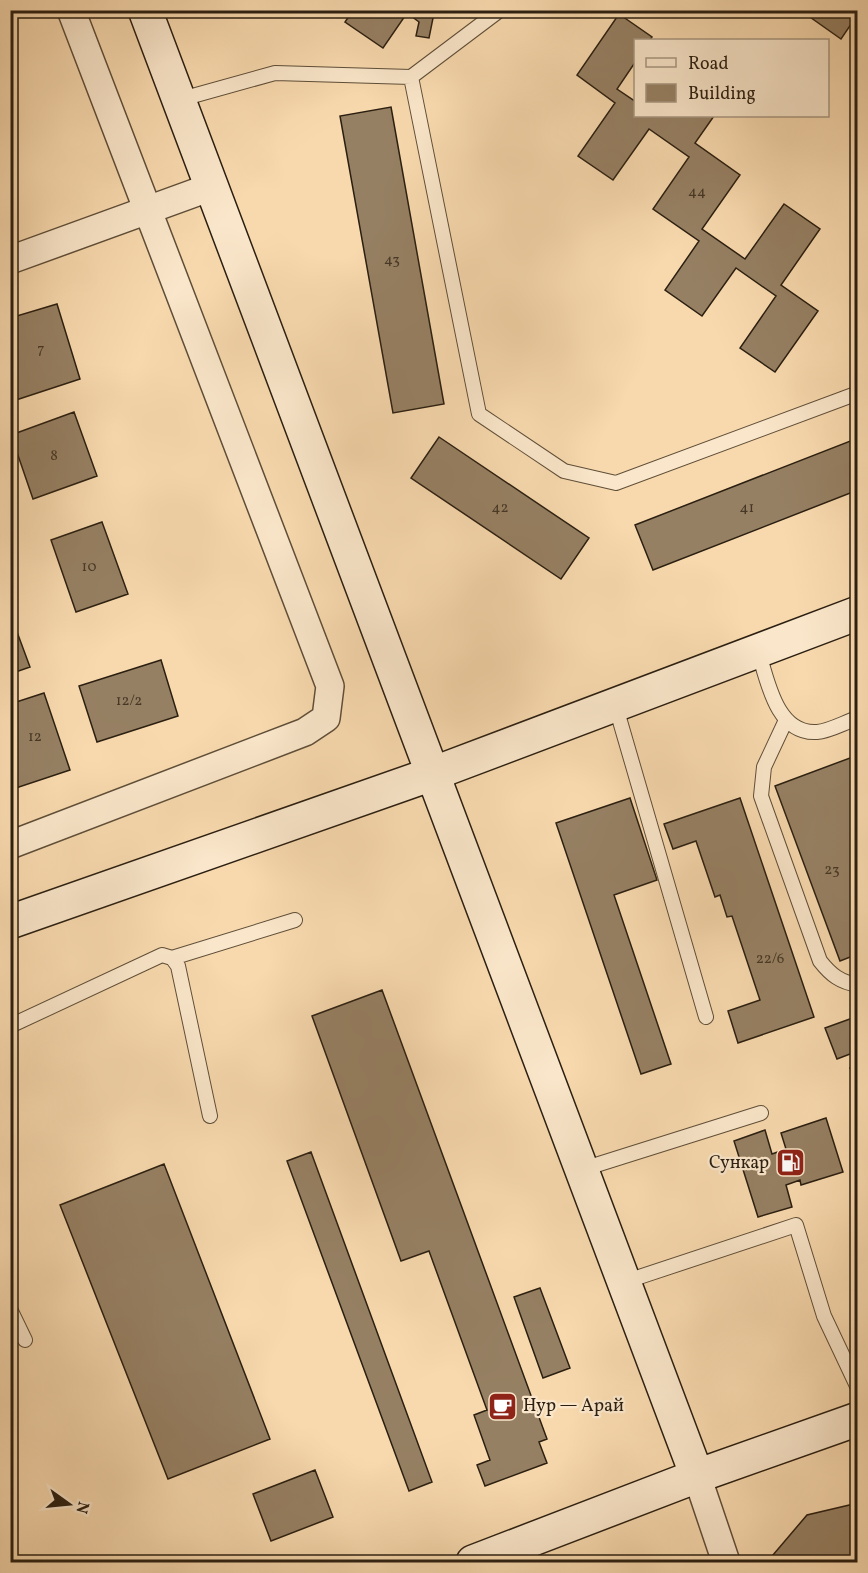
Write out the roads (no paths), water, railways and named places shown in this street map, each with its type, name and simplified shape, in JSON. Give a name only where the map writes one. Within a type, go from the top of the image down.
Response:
[{"type":"street","points":[[10,844],[305,732],[326,718],[330,686],[146,211],[71,10]]},
{"type":"street","points":[[145,10],[697,1476],[726,1563]]},
{"type":"street","points":[[10,260],[211,187]]},
{"type":"street","points":[[10,922],[432,774],[858,613]]},
{"type":"street","points":[[473,1563],[697,1476],[858,1419]]},
{"type":"lane","points":[[178,100],[275,74],[411,77],[500,10]]},
{"type":"lane","points":[[411,77],[479,414],[564,471],[616,483],[858,393]]},
{"type":"lane","points":[[758,650],[776,704],[786,720],[801,730],[818,732],[858,717]]},
{"type":"lane","points":[[615,704],[706,1017]]},
{"type":"lane","points":[[786,720],[764,767],[761,796],[820,961],[829,973],[843,983],[858,985]]},
{"type":"lane","points":[[10,1026],[162,955],[172,958],[295,920]]},
{"type":"lane","points":[[172,958],[178,966],[210,1116]]},
{"type":"lane","points":[[580,1170],[761,1113]]},
{"type":"lane","points":[[623,1282],[796,1225],[824,1316],[858,1388]]},
{"type":"lane","points":[[10,1309],[25,1340]]},
{"type":"place","name":"Сункар","points":[[790,1163]]},
{"type":"place","name":"Нур — Арай","points":[[502,1406]]}]
